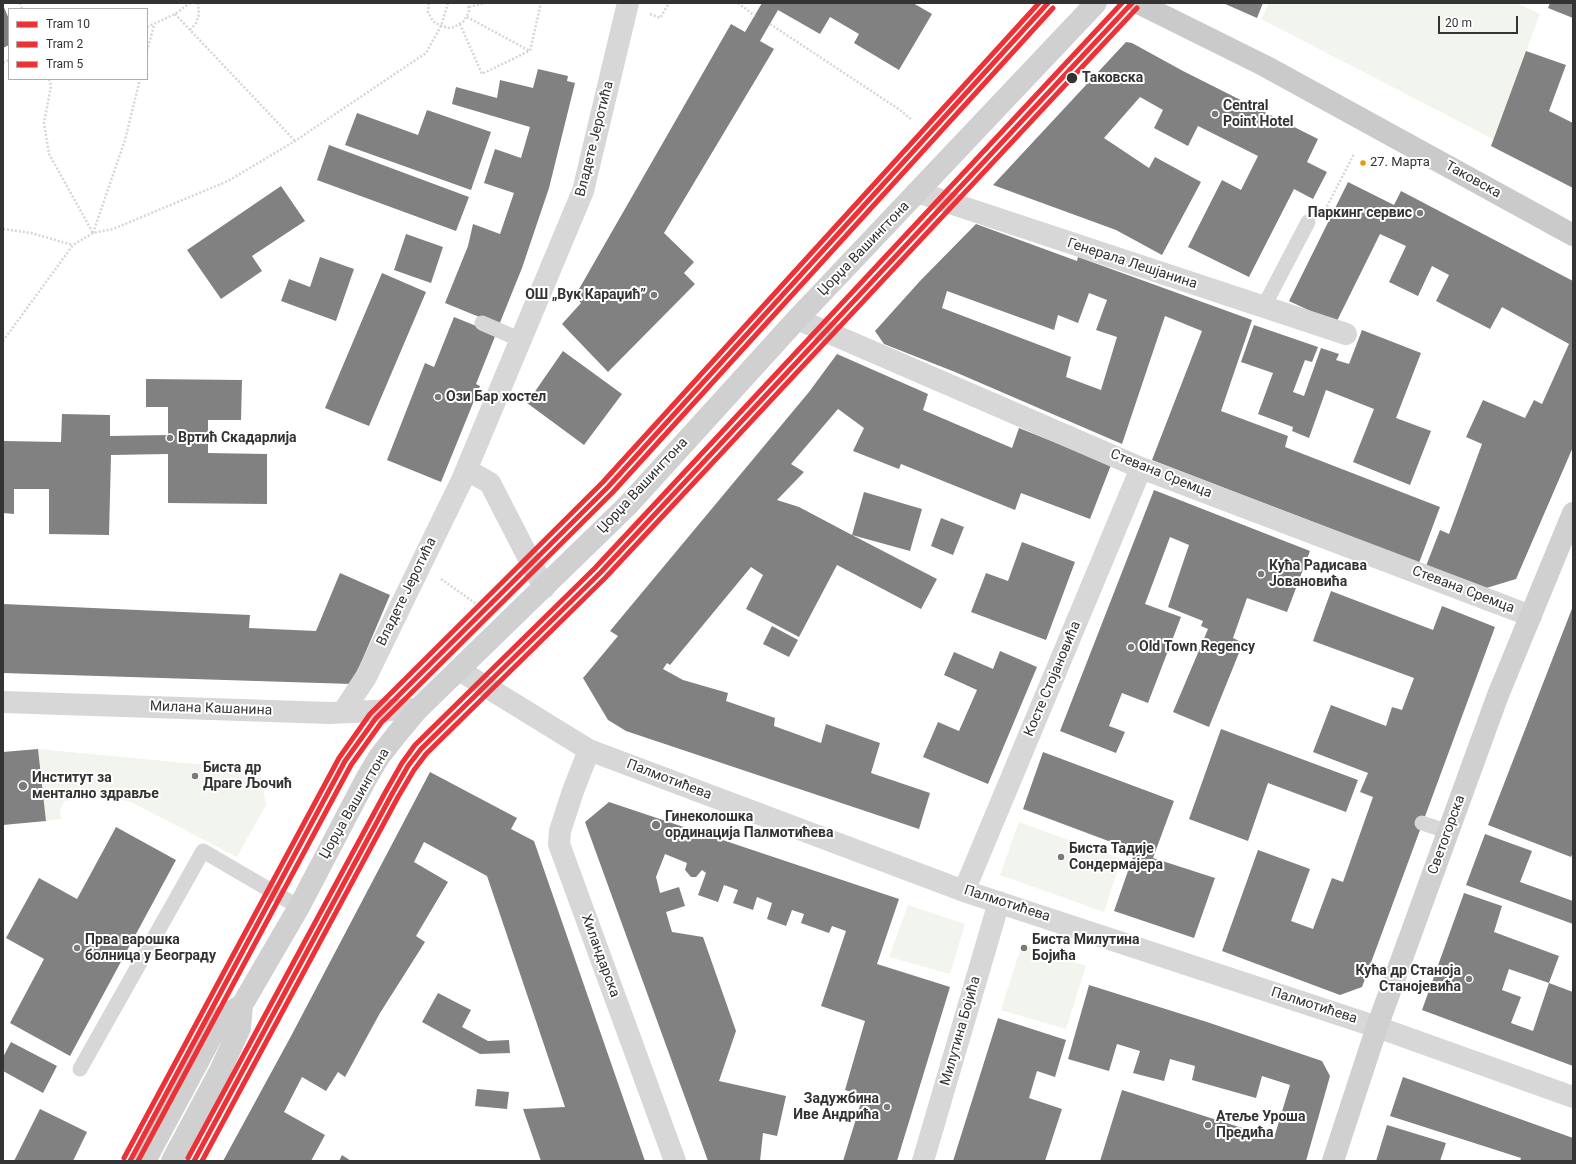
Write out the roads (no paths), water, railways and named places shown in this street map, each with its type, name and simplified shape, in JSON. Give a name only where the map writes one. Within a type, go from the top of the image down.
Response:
[{"type":"main road","name":"Џорџа Вашингтона","points":[[172,1161],[220,1071],[240,1028],[242,1005],[299,906],[379,757],[418,709],[628,505],[797,319],[1096,3]]},
{"type":"main road","name":"Таковска","points":[[1138,3],[1266,66],[1573,235]]},
{"type":"main road","name":"Светогорска","points":[[1333,1161],[1377,1027],[1498,695],[1573,513]]},
{"type":"main road","name":"Џорџа Вашингтона","points":[[145,1161],[222,1017],[242,1005]]},
{"type":"street","name":"Владете Јеротића","points":[[344,712],[366,677],[467,470],[583,191],[636,7]]},
{"type":"street","name":"Генерала Лешјанина","points":[[917,192],[1346,334]]},
{"type":"street","name":"Стевана Сремца","points":[[797,319],[1141,468],[1531,616]]},
{"type":"street","name":"Косте Стојановића","points":[[964,891],[1141,468]]},
{"type":"street","points":[[467,470],[490,483],[544,588]]},
{"type":"street","name":"Палмотићева","points":[[459,670],[589,750],[964,891],[1377,1027],[1573,1098]]},
{"type":"street","name":"Милана Кашанина","points":[[3,702],[330,713],[418,709]]},
{"type":"street","name":"Хиландарска","points":[[589,750],[573,791],[560,831],[559,844],[675,1161]]},
{"type":"street","name":"Милутина Бојића","points":[[923,1161],[999,902]]},
{"type":"lane","points":[[1264,308],[1308,222]]},
{"type":"lane","points":[[482,323],[521,340]]},
{"type":"lane","points":[[1422,823],[1449,832]]},
{"type":"lane","points":[[80,1069],[203,851],[299,906]]},
{"type":"tram line","name":"5","points":[[124,1158],[339,758],[370,714],[603,482],[1039,3]]},
{"type":"tram line","name":"10","points":[[130,1161],[345,761],[376,718],[608,487],[1048,3]]},
{"type":"tram line","name":"5","points":[[188,1158],[386,791],[402,763],[415,745],[595,568],[1122,3]]},
{"type":"tram line","name":"10","points":[[194,1161],[392,794],[408,766],[421,749],[600,573],[1132,3]]},
{"type":"tram line","name":"2","points":[[138,1161],[351,765],[381,723],[613,492],[1053,8]]},
{"type":"tram line","name":"2","points":[[202,1161],[398,797],[414,770],[426,754],[605,578],[1137,8]]},
{"type":"place","name":"Таковска","points":[[1072,78]]},
{"type":"place","name":"Central Point Hotel","points":[[1215,114]]},
{"type":"place","name":"27. Марта","points":[[1363,163]]},
{"type":"place","name":"Паркинг сервис","points":[[1420,213]]},
{"type":"place","name":"ОШ „Вук Караџић”","points":[[654,295]]},
{"type":"place","name":"Ози Бар хостел","points":[[438,397]]},
{"type":"place","name":"Вртић Скадарлија","points":[[170,438]]},
{"type":"place","name":"Кућа Радисава Јовановића","points":[[1261,574]]},
{"type":"place","name":"Old Town Regency","points":[[1131,647]]},
{"type":"place","name":"Биста др Драге Љочић","points":[[195,776]]},
{"type":"place","name":"Институт за ментално здравље","points":[[23,786]]},
{"type":"place","name":"Гинеколошка ординација Палмотићева","points":[[656,825]]},
{"type":"place","name":"Биста Тадије Сондермајера","points":[[1061,857]]},
{"type":"place","name":"Прва варошка болница у Београду","points":[[77,948]]},
{"type":"place","name":"Биста Милутина Бојића","points":[[1024,948]]},
{"type":"place","name":"Кућа др Станоја Станојевића","points":[[1469,979]]},
{"type":"place","name":"Задужбина Иве Андрића","points":[[887,1107]]},
{"type":"place","name":"Атеље Уроша Предића","points":[[1208,1125]]}]
